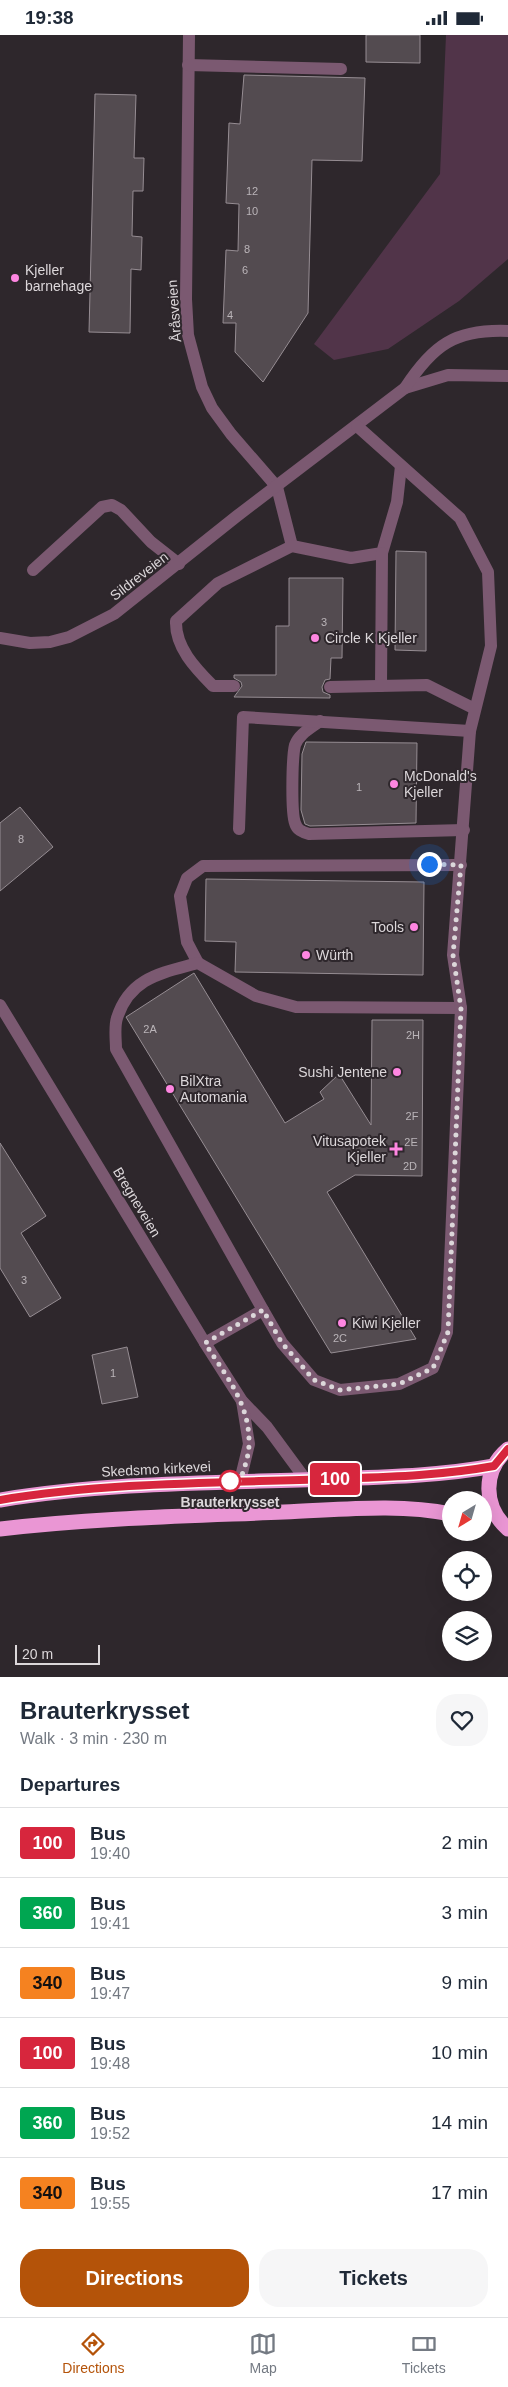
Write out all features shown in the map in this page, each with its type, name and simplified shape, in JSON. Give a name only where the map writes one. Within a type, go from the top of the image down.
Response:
[{"type":"highway","points":[[505,1526],[494,1514],[488,1490],[494,1466],[508,1449]]},
{"type":"highway","name":"Skedsmo kirkevei","points":[[0,1500],[84,1489],[240,1481],[438,1475],[494,1466]]},
{"type":"highway","points":[[0,1529],[56,1522],[176,1515],[379,1510],[413,1510],[442,1513]]},
{"type":"highway","points":[[492,1522],[505,1526]]},
{"type":"street","name":"Åråsveien","points":[[189,35],[186,299],[188,335],[195,365],[212,408],[277,487]]},
{"type":"street","points":[[188,65],[341,69]]},
{"type":"street","points":[[292,546],[277,487],[405,388],[421,363],[440,345],[488,330],[508,331]]},
{"type":"street","points":[[405,388],[448,375],[508,376]]},
{"type":"street","points":[[198,963],[145,979],[127,997],[116,1020],[116,1049],[282,1343],[314,1380],[340,1390],[399,1384],[433,1368],[448,1332],[461,1008],[453,955],[464,830],[470,731],[491,645],[488,572],[460,518],[357,426]]},
{"type":"street","points":[[381,686],[382,553],[397,503],[401,466]]},
{"type":"street","name":"Sildreveien","points":[[0,638],[30,643],[50,642],[69,637],[114,614],[277,487]]},
{"type":"street","points":[[33,570],[102,507],[112,505],[121,510],[151,542],[179,563]]},
{"type":"street","points":[[234,686],[213,686],[188,657],[176,636],[176,621],[218,583],[292,546],[351,559],[382,553]]},
{"type":"street","points":[[330,687],[427,685],[475,709]]},
{"type":"street","points":[[239,829],[243,717],[470,731]]},
{"type":"street","points":[[320,721],[301,735],[295,745],[293,765],[294,822],[300,831],[309,834],[464,830]]},
{"type":"street","points":[[461,865],[203,866],[187,878],[180,896],[187,942],[198,963],[256,997],[296,1007],[461,1008]]},
{"type":"street","name":"Bregneveien","points":[[0,1005],[4,1021],[242,1401],[267,1427],[306,1480]]},
{"type":"street","points":[[205,1343],[263,1310]]},
{"type":"street","name":"Bregneveien","points":[[240,1481],[249,1444],[242,1401]]},
{"type":"shaded area","points":[[446,35],[508,35],[508,259],[459,301],[388,349],[334,360],[314,344],[440,174]]},
{"type":"building","points":[[366,35],[420,35],[420,63],[366,62]]},
{"type":"building","points":[[244,75],[365,78],[362,161],[312,160],[308,313],[263,382],[235,352],[236,323],[223,323],[226,250],[238,251],[239,204],[226,203],[229,123],[240,124]]},
{"type":"building","points":[[95,94],[136,95],[134,158],[144,158],[143,191],[133,191],[132,236],[142,237],[141,270],[131,269],[130,333],[89,332]]},
{"type":"building","points":[[396,551],[426,552],[426,651],[395,650]]},
{"type":"building","points":[[289,578],[343,578],[342,658],[331,658],[330,679],[325,680],[322,687],[323,692],[330,695],[330,698],[234,697],[242,686],[241,682],[234,678],[234,675],[276,675],[276,626],[289,626]]},
{"type":"building","points":[[306,742],[417,743],[416,823],[310,826],[305,824],[301,810],[302,754]]},
{"type":"building","points":[[20,807],[53,847],[0,891],[0,823]]},
{"type":"building","points":[[206,879],[424,882],[423,975],[235,972],[236,942],[205,941]]},
{"type":"building","points":[[194,973],[285,1123],[324,1099],[320,1092],[339,1074],[371,1125],[372,1020],[423,1020],[422,1176],[355,1175],[327,1192],[416,1339],[331,1353],[126,1017]]},
{"type":"building","points":[[0,1143],[46,1216],[21,1233],[61,1298],[30,1317],[0,1268]]},
{"type":"building","points":[[127,1347],[138,1397],[102,1404],[92,1355]]},
{"type":"bus line","name":"100","points":[[0,1500],[48,1492],[174,1484],[438,1475],[494,1466],[508,1449]]},
{"type":"place","name":"Kjeller barnehage","points":[[15,278]]},
{"type":"place","name":"Circle K Kjeller","points":[[315,638]]},
{"type":"place","name":"McDonald's Kjeller","points":[[394,784]]},
{"type":"place","name":"Tools","points":[[414,927]]},
{"type":"place","name":"Würth","points":[[306,955]]},
{"type":"place","name":"Sushi Jentene","points":[[397,1072]]},
{"type":"place","name":"BilXtra Automania","points":[[170,1089]]},
{"type":"place","name":"Vitusapotek Kjeller","points":[[396,1149]]},
{"type":"place","name":"Kiwi Kjeller","points":[[342,1323]]},
{"type":"place","name":"Brauterkrysset","points":[[230,1481]]},
{"type":"route","points":[[230,1481],[240,1481],[248,1453],[249,1434],[242,1401],[205,1343],[263,1310],[282,1343],[314,1380],[340,1390],[399,1384],[433,1368],[448,1332],[461,1008],[453,955],[461,865],[429,864]]}]
